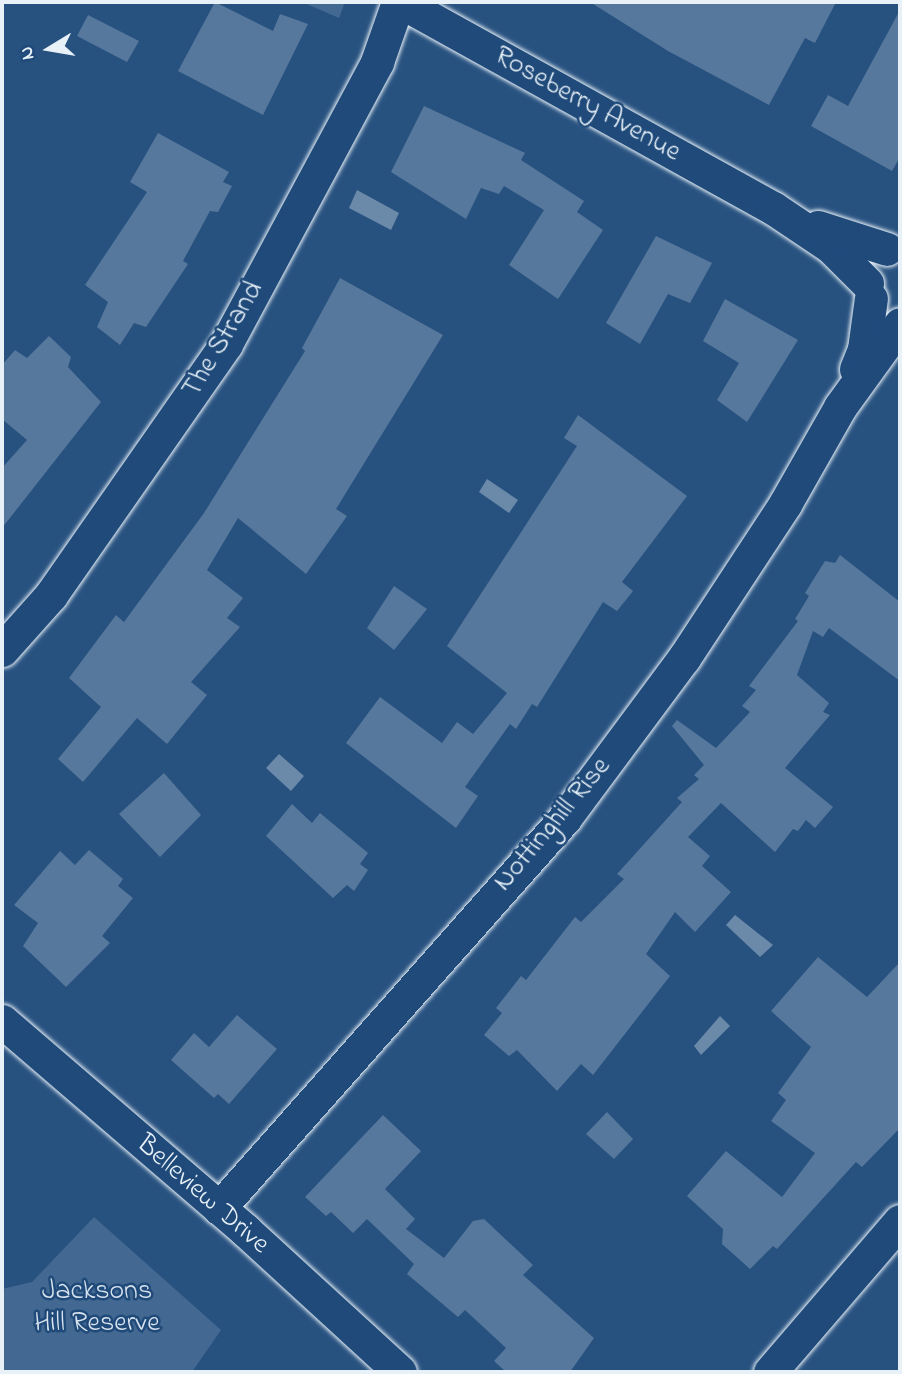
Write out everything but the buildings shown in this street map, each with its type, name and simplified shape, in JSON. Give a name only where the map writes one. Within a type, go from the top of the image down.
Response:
[{"type":"street","name":"Roseberry Avenue","points":[[400,2],[773,208],[831,247],[869,290],[881,310],[900,317]]},
{"type":"street","name":"The Strand","points":[[2,649],[51,595],[226,344],[377,62],[400,2]]},
{"type":"street","name":"Roseberry Avenue","points":[[773,208],[840,237],[893,248]]},
{"type":"street","points":[[869,290],[871,266],[893,248]]},
{"type":"street","name":"Nottinghill Rise","points":[[840,407],[864,349],[869,290]]},
{"type":"street","name":"Nottinghill Rise","points":[[219,1208],[565,818],[684,658],[785,504],[840,407],[900,324]]},
{"type":"street","name":"Belleview Drive","points":[[2,1021],[219,1208],[400,1372]]},
{"type":"street","points":[[770,1372],[900,1221]]},
{"type":"green space","points":[[302,2],[345,2],[339,18]]},
{"type":"green space","name":"Jacksons Hill Reserve","points":[[94,1217],[221,1330],[192,1372],[2,1372],[2,1289],[32,1282]]},
{"type":"shaded area","points":[[357,190],[399,213],[391,230],[349,208]]},
{"type":"shaded area","points":[[487,479],[518,500],[509,513],[479,492]]},
{"type":"shaded area","points":[[279,754],[304,776],[291,791],[266,768]]},
{"type":"shaded area","points":[[735,915],[773,945],[760,957],[726,925]]},
{"type":"shaded area","points":[[720,1016],[730,1026],[701,1055],[694,1046]]}]
